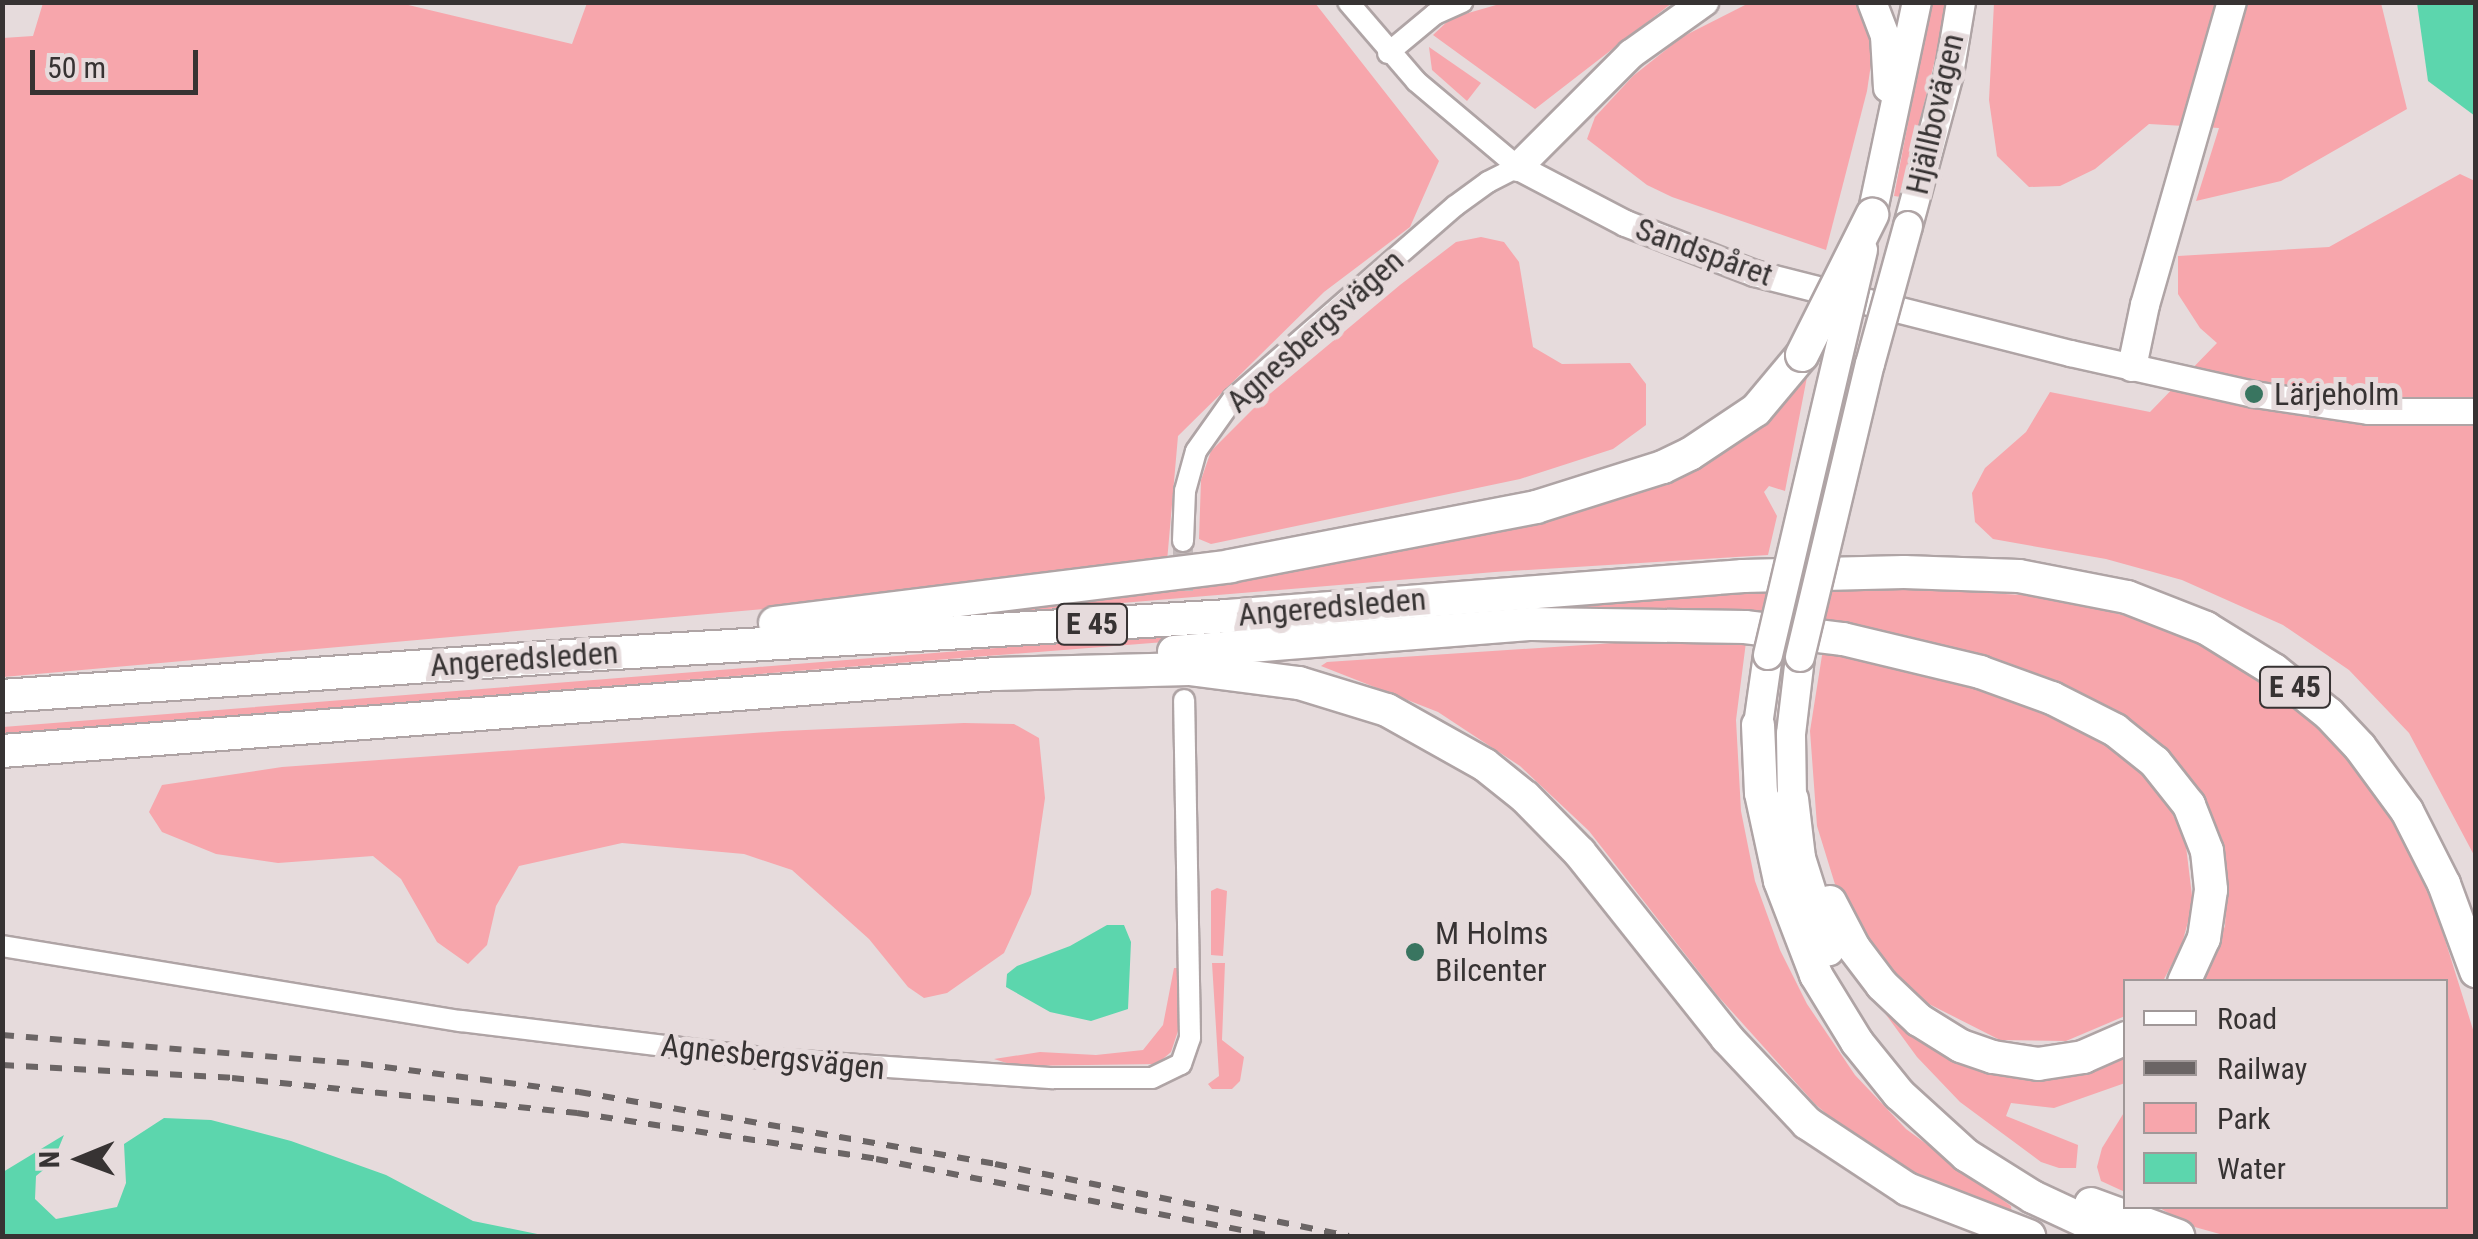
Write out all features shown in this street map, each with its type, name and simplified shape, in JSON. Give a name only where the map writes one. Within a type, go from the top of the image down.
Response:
[{"type":"highway","points":[[598,654],[665,635],[974,600],[1281,558],[1536,507],[1663,468],[1756,410],[1802,355],[1872,215]]},
{"type":"highway","name":"Angeredsleden","points":[[2,696],[598,654],[1228,616],[1743,576],[1904,572],[2052,580],[2127,596],[2206,628],[2274,670],[2328,714],[2360,747],[2407,812],[2444,884],[2476,971]]},
{"type":"highway","points":[[996,674],[1125,656],[1532,624],[1745,627],[1912,653],[1980,672],[2095,718],[2134,744],[2173,782],[2196,819],[2210,871],[2208,923],[2185,979]]},
{"type":"highway","name":"Angeredsleden","points":[[2,750],[996,674],[1189,669],[1300,683],[1388,710],[1461,748],[1525,797],[1560,832],[1727,1038],[1807,1123],[1907,1189],[2029,1236]]},
{"type":"highway","points":[[1758,725],[1761,794],[1780,881],[1804,949],[1857,1042],[1898,1094],[1966,1155],[2033,1197],[2117,1236]]},
{"type":"highway","points":[[1792,799],[1822,885],[1854,948],[1882,985],[1934,1030],[1992,1057],[2038,1064],[2083,1057],[2123,1039]]},
{"type":"highway","points":[[1792,799],[1799,858],[1818,928],[1853,997],[1904,1068],[1969,1130],[2022,1168],[2104,1210],[2178,1236]]},
{"type":"main road","points":[[1518,167],[1631,54],[1704,2]]},
{"type":"main road","points":[[1872,2],[1888,54],[1890,144]]},
{"type":"main road","name":"Hjällbovägen","points":[[1758,725],[1768,654],[1890,144],[1917,2]]},
{"type":"main road","name":"Hjällbovägen","points":[[1792,799],[1790,734],[1800,657],[1870,364],[1948,74],[1961,2]]},
{"type":"main road","points":[[1948,74],[1972,2]]},
{"type":"main road","points":[[2132,367],[2145,305],[2232,2]]},
{"type":"street","name":"Sandspåret","points":[[1348,2],[1388,53],[1466,127],[1518,167],[1625,224],[1754,273],[2254,394],[2368,411],[2476,411]]},
{"type":"street","points":[[1388,53],[1425,21],[1462,2]]},
{"type":"street","name":"Agnesbergsvägen","points":[[1182,540],[1186,491],[1196,451],[1233,399],[1456,206],[1518,167]]},
{"type":"street","name":"Agnesbergsvägen","points":[[2,946],[461,1021],[771,1059],[1053,1078],[1152,1078],[1181,1064],[1190,1038],[1184,700]]},
{"type":"green space","points":[[43,3],[400,3],[572,44],[587,3],[1315,3],[1439,161],[1410,227],[1324,292],[1178,436],[1166,573],[3,677],[3,38],[33,36]]},
{"type":"green space","points":[[1503,3],[1672,3],[1535,109],[1433,35],[1451,18]]},
{"type":"green space","points":[[1749,3],[1857,3],[1865,11],[1874,44],[1867,91],[1826,250],[1672,197],[1647,185],[1587,139],[1595,117],[1633,76],[1682,37]]},
{"type":"green space","points":[[1931,3],[1949,3],[1901,197],[1894,196]]},
{"type":"green space","points":[[1994,3],[2381,3],[2407,109],[2281,181],[2196,201],[2219,128],[2149,124],[2095,169],[2060,186],[2029,187],[1997,156],[1989,100]]},
{"type":"green space","points":[[1429,47],[1481,83],[1467,101],[1432,70]]},
{"type":"green space","points":[[2460,174],[2475,181],[2475,857],[2409,733],[2349,670],[2283,625],[2182,580],[2106,559],[1993,539],[1975,522],[1972,493],[1985,468],[2026,432],[2050,392],[2150,412],[2217,343],[2200,328],[2178,294],[2178,256],[2329,247]]},
{"type":"green space","points":[[1481,237],[1504,242],[1519,262],[1533,347],[1562,364],[1630,363],[1646,384],[1646,425],[1613,449],[1520,479],[1211,544],[1199,539],[1201,480],[1211,451],[1260,402],[1400,285],[1456,242]]},
{"type":"green space","points":[[1807,377],[1785,491],[1769,486],[1764,492],[1777,516],[1768,555],[1495,572],[940,618],[1709,459],[1755,430]]},
{"type":"green space","points":[[1905,588],[2054,597],[2156,624],[2194,640],[2261,680],[2331,739],[2381,803],[2412,855],[2437,914],[2475,1036],[2475,1236],[2227,1236],[2191,1226],[2161,1209],[2448,1209],[2448,979],[2204,979],[2225,926],[2227,882],[2220,838],[2201,792],[2189,776],[2153,738],[2094,700],[1905,636],[1825,622],[1315,630],[3,734],[3,727],[1756,590]]},
{"type":"green space","points":[[1645,641],[1746,642],[1736,720],[1741,811],[1755,881],[1780,950],[1807,1004],[1855,1075],[1906,1129],[2011,1206],[2012,1214],[1913,1172],[1844,1129],[1815,1104],[1717,995],[1589,831],[1520,766],[1438,712],[1321,666],[1327,662]]},
{"type":"green space","points":[[1823,649],[1952,678],[2056,715],[2107,741],[2143,771],[2164,798],[2185,838],[2193,904],[2181,947],[2164,979],[2123,979],[2123,1017],[2066,1041],[2000,1040],[1929,1004],[1883,966],[1838,894],[1817,826],[1810,731]]},
{"type":"green space","points":[[1014,724],[1039,738],[1045,798],[1031,894],[1004,953],[947,993],[924,998],[908,987],[869,939],[792,870],[744,854],[622,843],[519,866],[496,906],[487,945],[468,964],[437,942],[401,879],[373,856],[278,863],[216,854],[162,832],[149,812],[162,785],[282,767],[783,731]]},
{"type":"green space","points":[[1211,891],[1227,891],[1223,956],[1211,955]]},
{"type":"green space","points":[[1212,963],[1225,963],[1222,1040],[1244,1057],[1240,1081],[1232,1089],[1212,1089],[1208,1084],[1219,1076]]},
{"type":"green space","points":[[1174,968],[1180,968],[1178,1031],[1171,1052],[1157,1064],[1016,1066],[994,1059],[1040,1052],[1096,1055],[1143,1050],[1163,1025]]},
{"type":"green space","points":[[1876,1001],[1958,1061],[1984,1072],[2024,1079],[2059,1079],[2123,1057],[2123,1084],[2054,1108],[2011,1103],[2006,1116],[2078,1145],[2076,1168],[2059,1168],[2041,1162],[1960,1102],[1917,1057]]},
{"type":"green space","points":[[2123,1114],[2123,1191],[2101,1181],[2097,1167],[2102,1148]]},
{"type":"water","points":[[2417,3],[2475,3],[2475,116],[2428,81]]},
{"type":"water","points":[[1107,925],[1124,925],[1131,942],[1128,1009],[1091,1021],[1050,1012],[1006,987],[1007,974],[1017,966],[1070,946]]},
{"type":"water","points":[[164,1118],[211,1120],[291,1141],[386,1175],[473,1221],[547,1236],[3,1236],[3,1172],[64,1135],[53,1162],[36,1176],[35,1199],[56,1219],[117,1207],[126,1183],[124,1144]]},
{"type":"tunnel","points":[[1183,541],[1183,628]]},
{"type":"railway","points":[[2,1035],[361,1064],[579,1092],[995,1164],[1349,1236]]},
{"type":"railway","points":[[2,1065],[232,1078],[577,1113],[876,1159],[1272,1236]]},
{"type":"place","name":"Lärjeholm","points":[[2254,394]]},
{"type":"place","name":"M Holms Bilcenter","points":[[1415,952]]}]
